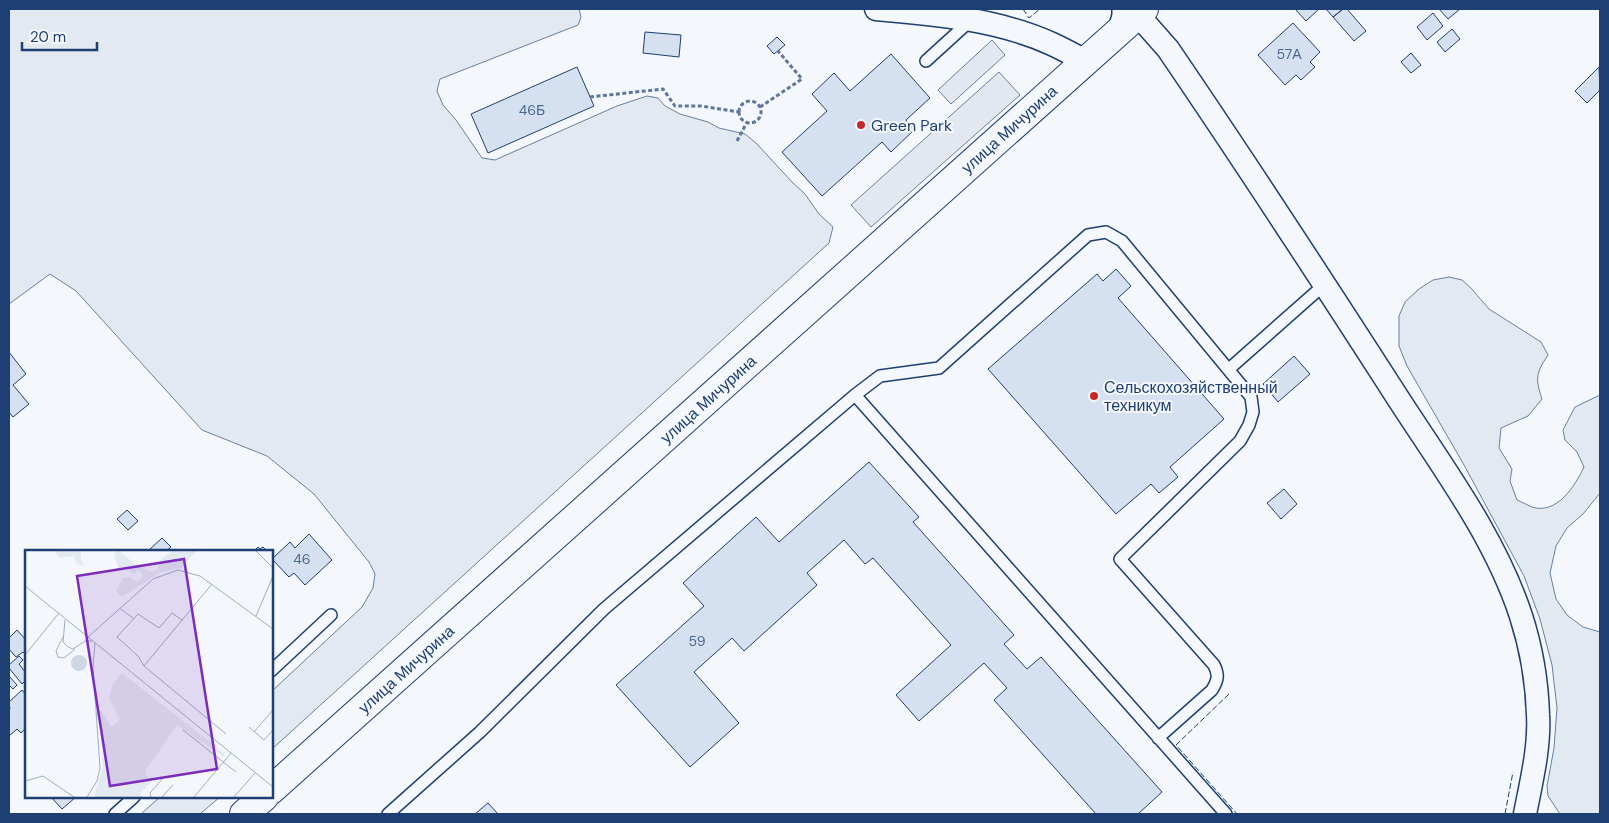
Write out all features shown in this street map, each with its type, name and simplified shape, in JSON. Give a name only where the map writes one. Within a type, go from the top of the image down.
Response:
[{"type":"main road","name":"улица Мичурина","points":[[272,789],[1095,52],[1133,11]]},
{"type":"main road","points":[[244,814],[263,798]]},
{"type":"street","points":[[876,9],[971,20],[1029,35],[1051,43],[1095,52]]},
{"type":"street","points":[[1133,11],[1168,49],[1325,284],[1476,520],[1503,568],[1522,618],[1533,666],[1539,716],[1535,766],[1525,814]]},
{"type":"lane","points":[[926,62],[971,20]]},
{"type":"lane","points":[[388,814],[480,732],[604,609],[854,395],[880,376],[939,368],[1088,235],[1106,232],[1122,241],[1229,369],[1251,397],[1253,412],[1249,425],[1240,441],[1120,559],[1214,665],[1218,674],[1217,682],[1212,690],[1158,738]]},
{"type":"lane","points":[[1229,369],[1325,284]]},
{"type":"lane","points":[[854,395],[1226,814]]},
{"type":"lane","points":[[272,669],[331,615]]},
{"type":"lane","points":[[115,814],[133,798]]},
{"type":"path","points":[[760,107],[802,79],[778,51]]},
{"type":"path","points":[[590,97],[663,89],[675,106],[701,106],[739,112]]},
{"type":"path","points":[[748,101],[758,103],[761,112],[756,121],[747,122],[743,120],[739,112],[743,103],[748,101]]},
{"type":"path","points":[[737,141],[747,122]]},
{"type":"shaded area","points":[[9,9],[579,9],[581,17],[578,25],[440,79],[437,91],[443,105],[456,120],[482,158],[495,160],[617,106],[647,96],[658,98],[665,106],[680,114],[708,122],[719,128],[745,134],[805,194],[819,214],[833,227],[829,243],[272,749],[272,691],[362,607],[373,588],[375,574],[369,562],[314,494],[267,456],[202,430],[76,291],[50,274],[9,304]]},
{"type":"shaded area","points":[[992,40],[1005,55],[951,104],[938,90]]},
{"type":"shaded area","points":[[999,72],[1020,95],[871,227],[851,205]]},
{"type":"shaded area","points":[[1449,277],[1462,280],[1489,309],[1541,342],[1548,355],[1538,376],[1538,386],[1542,399],[1528,416],[1501,428],[1499,448],[1512,469],[1510,481],[1517,500],[1532,507],[1549,507],[1557,503],[1570,490],[1584,467],[1577,452],[1565,440],[1563,430],[1575,407],[1600,395],[1600,493],[1583,514],[1567,528],[1556,546],[1550,573],[1556,599],[1567,615],[1583,627],[1600,632],[1600,814],[1560,814],[1548,796],[1547,786],[1554,748],[1557,708],[1552,665],[1540,619],[1524,576],[1464,465],[1407,366],[1399,346],[1399,316],[1405,302],[1419,289],[1433,280]]},
{"type":"shaded area","points":[[159,798],[219,798],[200,814],[141,814]]},
{"type":"building","points":[[1295,9],[1319,9],[1306,21]]},
{"type":"building","points":[[1326,9],[1343,9],[1333,17]]},
{"type":"building","points":[[1343,9],[1347,9],[1366,31],[1354,41],[1333,17]]},
{"type":"building","points":[[1439,9],[1460,9],[1448,19]]},
{"type":"building","points":[[1433,13],[1443,26],[1427,40],[1417,27]]},
{"type":"building","points":[[1293,23],[1320,52],[1310,62],[1315,67],[1301,80],[1296,75],[1285,85],[1258,55]]},
{"type":"building","points":[[1452,29],[1460,39],[1445,52],[1437,42]]},
{"type":"building","points":[[645,32],[681,35],[679,57],[643,53]]},
{"type":"building","points":[[777,37],[785,45],[774,54],[767,46]]},
{"type":"building","points":[[1411,53],[1421,65],[1411,73],[1401,62]]},
{"type":"building","name":"Green Park","points":[[891,54],[930,98],[906,120],[914,130],[891,152],[882,142],[822,196],[782,152],[827,111],[812,94],[834,73],[850,91]]},
{"type":"building","points":[[577,67],[594,106],[488,153],[471,114]]},
{"type":"building","points":[[1599,67],[1600,90],[1587,103],[1575,91]]},
{"type":"building","points":[[1116,269],[1131,286],[1118,298],[1224,419],[1170,467],[1178,477],[1159,493],[1151,484],[1116,514],[988,369],[1097,274],[1103,281]]},
{"type":"building","points":[[9,352],[26,374],[13,385],[29,404],[13,417],[9,412]]},
{"type":"building","points":[[1294,356],[1310,374],[1278,402],[1263,384]]},
{"type":"building","points":[[869,462],[919,517],[913,522],[1014,635],[1004,644],[1027,669],[1041,657],[1162,792],[1138,814],[1096,814],[994,700],[1007,688],[984,663],[919,721],[896,695],[951,645],[873,558],[865,564],[844,540],[807,573],[817,585],[744,651],[732,638],[694,672],[739,723],[690,767],[616,685],[704,606],[683,583],[756,517],[779,542]]},
{"type":"building","points":[[1284,489],[1297,504],[1281,519],[1267,503]]},
{"type":"building","points":[[127,510],[138,521],[128,530],[117,519]]},
{"type":"building","points":[[309,534],[332,560],[305,585],[294,573],[289,577],[272,559],[290,542],[295,548]]},
{"type":"building","points":[[162,538],[171,547],[167,550],[149,550]]},
{"type":"building","points":[[258,547],[260,549],[263,547],[266,550],[255,550]]},
{"type":"building","points":[[17,630],[25,639],[25,654],[23,652],[16,657],[9,649],[9,638]]},
{"type":"building","points":[[19,656],[23,660],[19,664],[25,672],[25,681],[22,684],[9,668],[9,665]]},
{"type":"building","points":[[9,676],[17,685],[13,689],[9,685]]},
{"type":"building","points":[[22,690],[25,694],[25,729],[21,733],[17,729],[9,736],[10,709],[9,702]]},
{"type":"building","points":[[52,798],[75,798],[62,809]]},
{"type":"building","points":[[488,803],[498,814],[475,814]]},
{"type":"fence","points":[[1023,9],[1029,18],[1040,9]]},
{"type":"fence","points":[[1229,694],[1176,745],[1237,814]]},
{"type":"fence","points":[[1505,814],[1513,772]]},
{"type":"place","name":"Green Park","points":[[861,125]]},
{"type":"place","name":"Сельскохозяйственный техникум","points":[[1094,396]]}]
